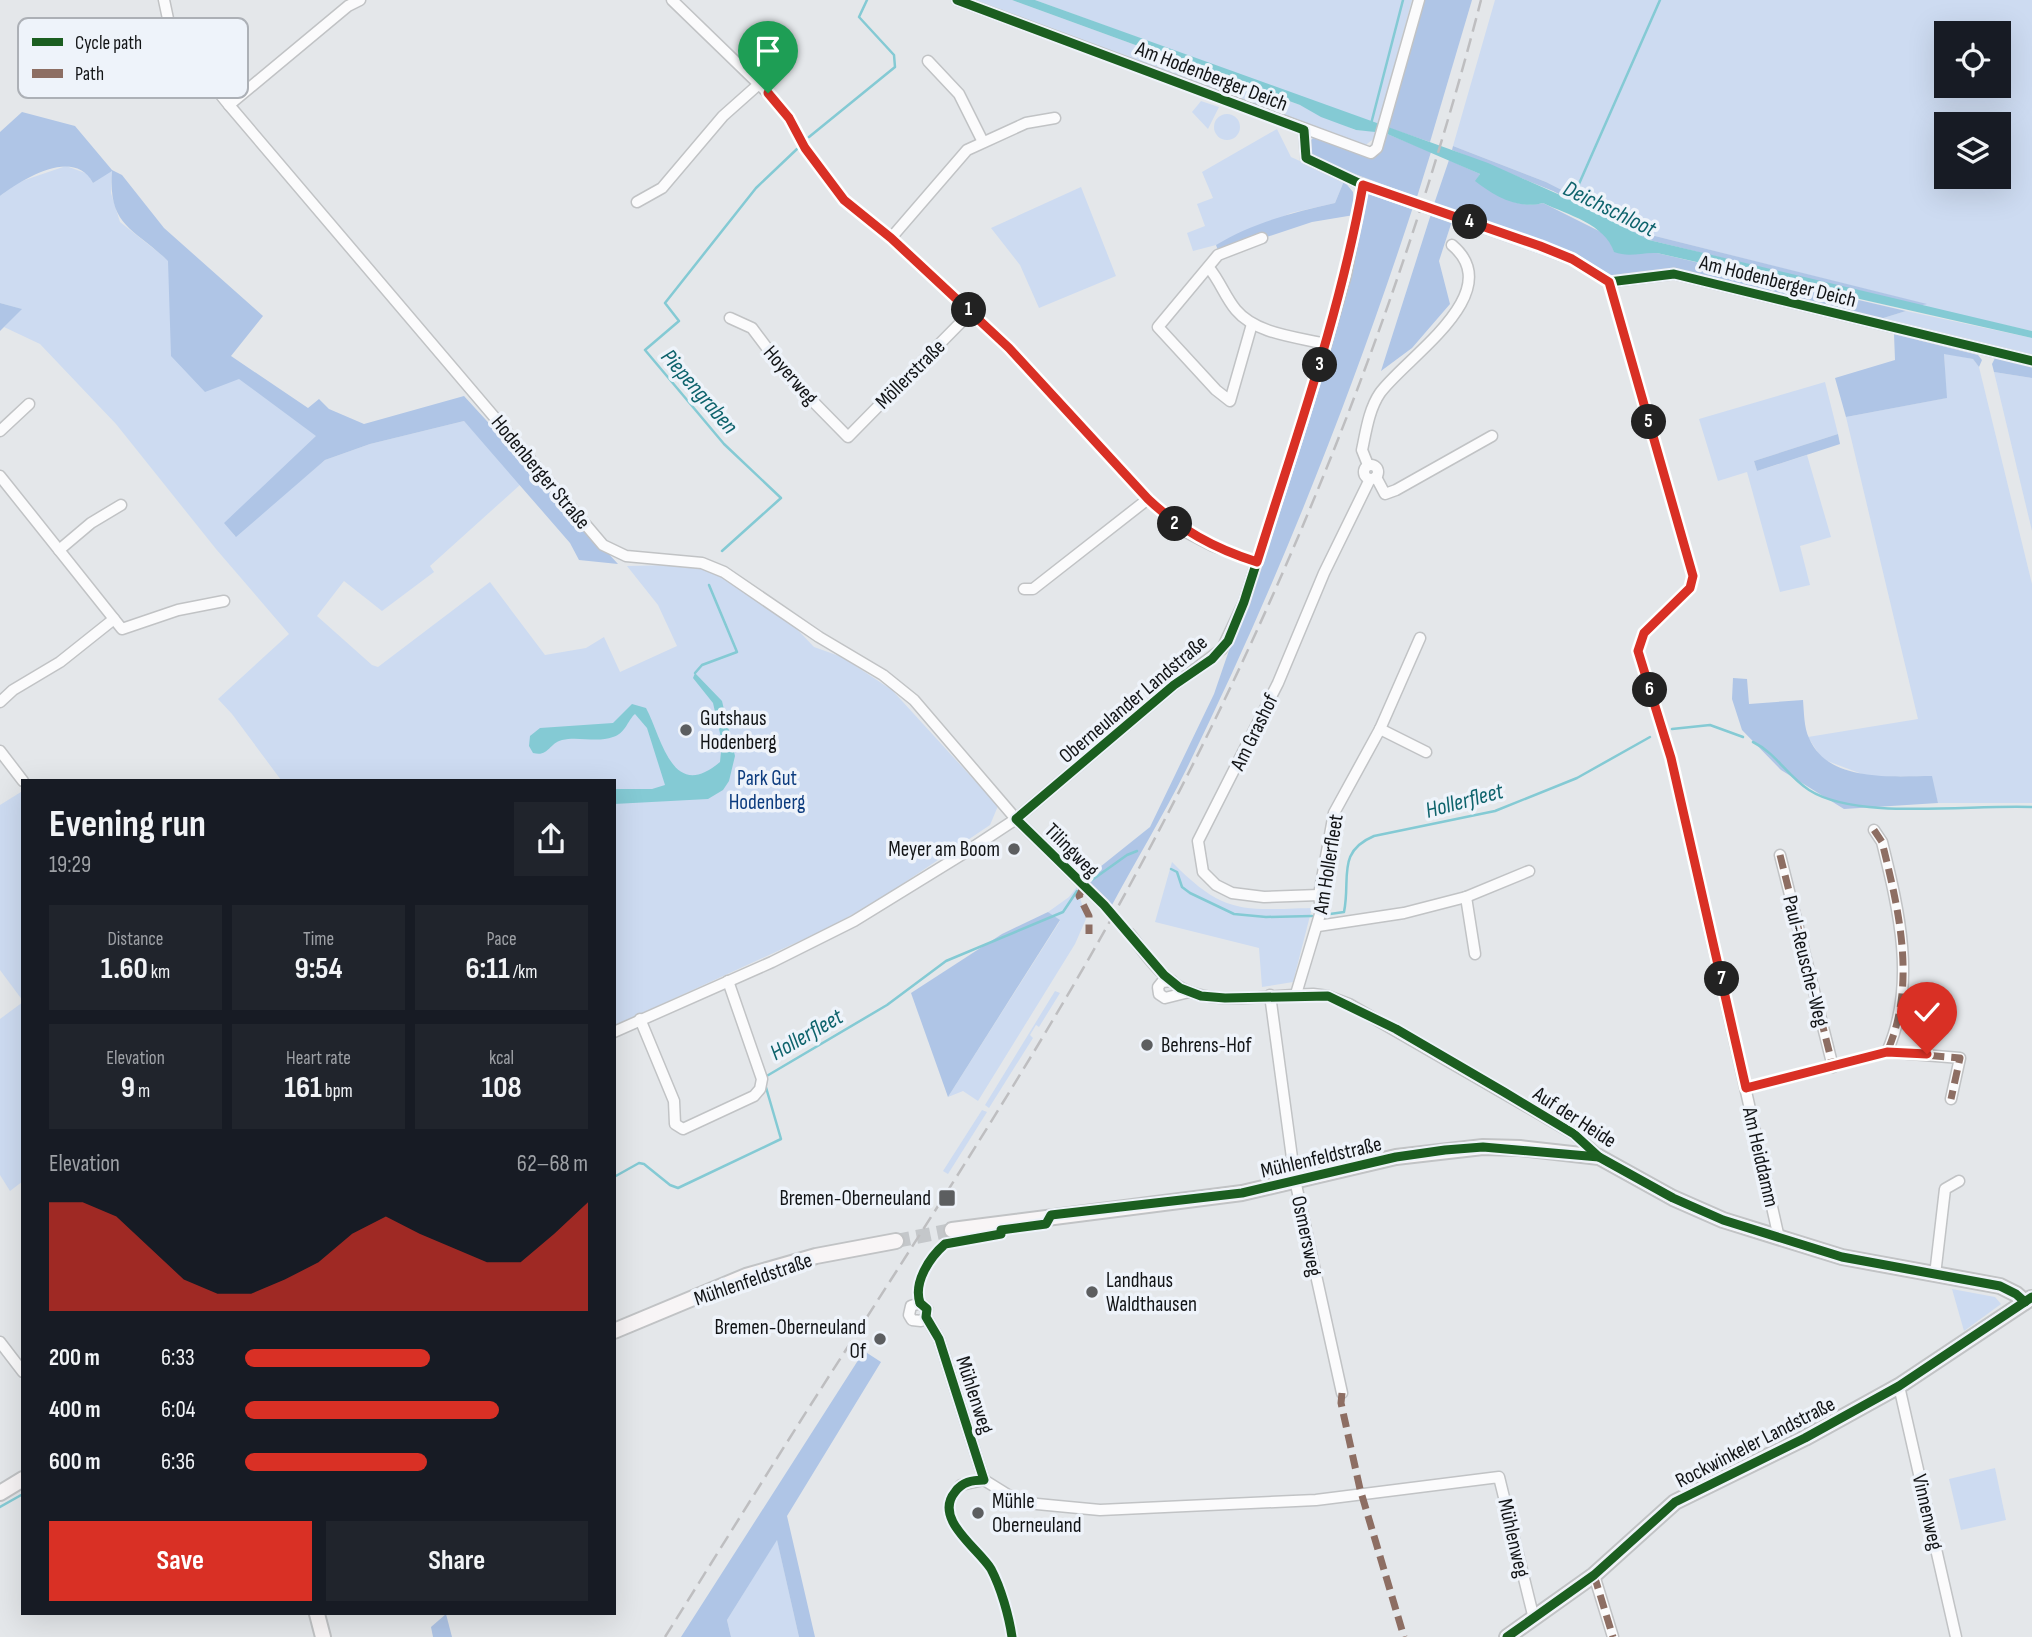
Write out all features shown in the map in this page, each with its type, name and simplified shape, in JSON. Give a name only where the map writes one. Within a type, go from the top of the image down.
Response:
[{"type":"street","name":"Hodenberger Straße","points":[[164,0],[168,18]]},
{"type":"street","points":[[248,89],[348,6],[360,0]]},
{"type":"street","points":[[672,0],[759,84],[789,118],[805,148],[844,200],[891,238],[971,312],[1045,386],[1148,499],[1191,535],[1229,553],[1257,562]]},
{"type":"street","name":"Am Hodenberger Deich","points":[[957,0],[1371,153],[1377,148],[1419,0]]},
{"type":"street","points":[[928,61],[959,94],[983,142]]},
{"type":"street","points":[[637,202],[662,188],[723,116],[759,84]]},
{"type":"street","name":"Hodenberger Straße","points":[[223,98],[603,545],[626,556],[702,563],[724,572],[819,637],[883,675],[914,700],[1016,819]]},
{"type":"street","points":[[229,105],[237,98]]},
{"type":"street","points":[[891,238],[967,150],[1026,123],[1055,118]]},
{"type":"street","name":"Am Hodenberger Deich","points":[[1304,130],[1306,158],[1363,185],[1572,259],[1609,282],[1674,274],[2032,361]]},
{"type":"street","name":"Oberneulander Landstraße","points":[[616,1031],[854,921],[1016,819],[1174,685],[1222,649],[1244,602],[1326,344],[1346,275],[1363,185]]},
{"type":"street","points":[[1252,324],[1230,401],[1216,390],[1158,327],[1218,255],[1262,238]]},
{"type":"street","points":[[1452,245],[1462,253],[1467,267],[1465,295],[1456,314],[1380,394],[1362,450],[1368,465],[1363,473],[1373,478],[1385,494],[1492,436]]},
{"type":"street","points":[[1209,268],[1223,286],[1237,312],[1252,324],[1326,344]]},
{"type":"street","name":"Am Heiddamm","points":[[1609,282],[1693,576],[1690,588],[1644,633],[1638,651],[1671,758],[1779,1238]]},
{"type":"street","name":"Möllerstraße","points":[[848,436],[971,312]]},
{"type":"street","name":"Hoyerweg","points":[[730,318],[752,328],[788,376],[848,436]]},
{"type":"street","points":[[0,432],[29,404]]},
{"type":"street","points":[[0,476],[122,629],[178,610],[224,601]]},
{"type":"street","name":"Am Grashof","points":[[1319,895],[1264,897],[1232,893],[1216,885],[1203,872],[1198,841],[1278,683],[1324,573],[1373,478]]},
{"type":"street","points":[[1024,589],[1033,589],[1148,499]]},
{"type":"street","points":[[60,550],[91,523],[121,505]]},
{"type":"street","points":[[0,702],[13,690],[60,662],[114,619]]},
{"type":"street","name":"Am Hollerfleet","points":[[1296,994],[1318,926],[1321,911],[1319,895],[1334,813],[1380,729],[1420,638]]},
{"type":"street","points":[[1380,729],[1426,752]]},
{"type":"street","points":[[0,751],[21,779]]},
{"type":"street","name":"Tilingweg","points":[[1016,819],[1104,905]]},
{"type":"street","points":[[1874,830],[1882,842],[1902,935],[1901,992],[1894,1033],[1887,1052]]},
{"type":"street","name":"Paul-Reusche-Weg","points":[[1780,855],[1833,1066]]},
{"type":"street","name":"Am Hollerfleet","points":[[1318,926],[1404,912],[1466,897],[1529,871]]},
{"type":"street","points":[[1466,897],[1475,954]]},
{"type":"street","name":"Auf der Heide","points":[[1130,934],[1172,981],[1201,996],[1328,996],[1396,1029],[1574,1134],[1599,1157],[1673,1198],[1723,1220],[1842,1257],[2000,1286],[2028,1300]]},
{"type":"street","points":[[640,1019],[674,1101],[675,1124],[683,1129],[697,1124],[754,1096],[760,1089],[761,1079],[729,981]]},
{"type":"street","name":"Auf der Heide","points":[[1172,981],[1162,982],[1158,987],[1159,994],[1165,998],[1189,992]]},
{"type":"street","name":"Osmersweg","points":[[1270,995],[1295,1180],[1342,1394]]},
{"type":"street","points":[[1746,1088],[1887,1052],[1960,1058],[1951,1099]]},
{"type":"street","name":"Mühlenfeldstraße","points":[[952,1230],[1242,1193],[1396,1157],[1483,1147],[1599,1157]]},
{"type":"street","points":[[1935,1275],[1945,1189],[1959,1181]]},
{"type":"street","name":"Mühlenfeldstraße","points":[[616,1330],[746,1276],[816,1256],[896,1241]]},
{"type":"street","name":"Rockwinkeler Landstraße","points":[[1507,1637],[1594,1575],[1675,1502],[1805,1438],[1899,1386],[2028,1300]]},
{"type":"street","name":"Mühlenweg","points":[[926,1317],[939,1339],[984,1480],[1013,1497],[1037,1504],[1100,1510],[1316,1500],[1499,1477],[1534,1619]]},
{"type":"street","points":[[0,1342],[21,1369]]},
{"type":"street","name":"Vinnenweg","points":[[1899,1386],[1956,1637]]},
{"type":"street","points":[[0,1493],[21,1480]]},
{"type":"street","points":[[961,1485],[984,1480]]},
{"type":"street","points":[[1594,1575],[1613,1637]]},
{"type":"street","points":[[317,1615],[323,1637]]},
{"type":"green space","points":[[971,0],[1012,0],[1300,105],[1355,130],[1376,131],[1376,137],[1363,147]]},
{"type":"green space","points":[[1035,0],[1412,0],[1378,125]]},
{"type":"green space","points":[[1495,0],[2032,0],[2032,331],[1920,306],[1925,304],[1651,235],[1546,182],[1453,146]]},
{"type":"green space","points":[[1201,101],[1219,107],[1208,129],[1192,112]]},
{"type":"green space","points":[[1227,114],[1237,117],[1240,127],[1237,137],[1227,140],[1217,137],[1214,127],[1217,117]]},
{"type":"green space","points":[[1277,129],[1291,157],[1344,181],[1335,203],[1291,213],[1216,245],[1193,251],[1187,233],[1205,226],[1197,204],[1213,198],[1202,172]]},
{"type":"green space","name":"Park Gut Hodenberg","points":[[66,166],[88,174],[93,183],[112,170],[111,193],[120,222],[168,260],[239,378],[317,436],[225,523],[235,536],[325,460],[370,444],[464,421],[521,484],[430,566],[434,572],[382,611],[344,581],[317,616],[372,665],[378,667],[490,582],[545,655],[586,648],[604,637],[620,672],[677,646],[658,605],[627,566],[675,565],[711,570],[793,625],[814,647],[842,657],[892,690],[998,806],[990,825],[877,901],[826,929],[616,1025],[616,779],[280,779],[218,699],[289,634],[216,549],[116,424],[40,344],[4,327],[21,309],[0,303],[0,196],[19,182]]},
{"type":"green space","points":[[1081,187],[1116,276],[1039,308],[1020,265],[991,228]]},
{"type":"green space","points":[[1906,311],[2032,338],[2032,357],[1877,320]]},
{"type":"green space","points":[[1944,353],[1973,359],[1979,367],[2032,584],[2032,803],[1938,803],[1931,776],[1870,777],[1822,759],[1808,737],[1918,719],[1846,417],[1946,398]]},
{"type":"green space","points":[[1994,372],[2032,378],[2032,531]]},
{"type":"green space","points":[[1825,382],[1838,434],[1754,461],[1757,471],[1807,455],[1831,537],[1800,546],[1810,585],[1780,592],[1747,472],[1718,481],[1699,419]]},
{"type":"green space","points":[[21,792],[21,998],[0,970],[0,805]]},
{"type":"green space","points":[[1172,862],[1206,892],[1235,906],[1268,909],[1312,908],[1293,982],[1262,987],[1259,948],[1155,922]]},
{"type":"green space","points":[[1077,887],[1086,919],[1075,944],[978,1101],[963,1091],[948,1097],[1060,921],[1048,912],[1069,897]]},
{"type":"green space","points":[[1055,991],[1060,993],[1039,1027],[1036,1025],[1030,1035],[1033,1038],[989,1108],[985,1105]]},
{"type":"green space","points":[[21,1003],[21,1183],[10,1191],[0,1175],[0,1019]]},
{"type":"green space","points":[[982,1110],[987,1112],[948,1174],[943,1171]]},
{"type":"green space","points":[[1952,1289],[1995,1297],[2001,1304],[1964,1331]]},
{"type":"green space","points":[[1995,1468],[2006,1520],[1961,1530],[1949,1479]]},
{"type":"green space","points":[[777,1539],[799,1637],[731,1637],[727,1620]]},
{"type":"shaded area","points":[[1012,0],[1035,0],[1488,163],[1587,207],[1649,240],[2032,331],[2032,338],[1657,253],[1620,254],[1614,252],[1603,234],[1594,227],[1543,203],[1525,205],[1507,200],[1475,181],[1480,174],[1385,133],[1356,130],[1321,117],[1300,105]]},
{"type":"shaded area","points":[[1423,0],[1472,0],[1430,142],[1386,127]]},
{"type":"shaded area","points":[[22,112],[75,126],[112,170],[122,175],[164,228],[263,316],[231,356],[308,408],[319,399],[329,409],[364,424],[464,396],[618,564],[579,560],[570,543],[464,421],[370,444],[325,460],[236,537],[224,523],[316,436],[239,379],[205,392],[171,356],[168,261],[125,224],[119,215],[114,204],[112,171],[93,183],[74,167],[61,167],[35,175],[0,196],[0,132]]},
{"type":"shaded area","points":[[1385,133],[1431,152],[1417,197],[1317,160],[1309,153],[1310,141],[1313,138],[1375,158]]},
{"type":"shaded area","points":[[1453,146],[1546,182],[1651,235],[1927,304],[1919,306],[1649,240],[1553,191],[1452,150]]},
{"type":"shaded area","points":[[1449,160],[1480,174],[1476,181],[1508,200],[1534,205],[1543,203],[1607,235],[1614,251],[1657,253],[1906,311],[1877,320],[1677,270],[1621,277],[1606,275],[1577,254],[1434,204]]},
{"type":"shaded area","points":[[1344,181],[1353,192],[1354,215],[1312,222],[1219,253],[1216,245],[1244,230],[1289,214],[1335,203]]},
{"type":"shaded area","points":[[1371,191],[1413,207],[1363,351],[1309,493],[1219,702],[1186,770],[1112,905],[1085,879],[1150,827],[1214,694],[1259,563],[1365,196]]},
{"type":"shaded area","points":[[1431,214],[1452,221],[1439,261],[1450,304],[1412,348],[1381,371]]},
{"type":"shaded area","points":[[0,303],[22,309],[0,331]]},
{"type":"shaded area","points":[[1894,334],[1978,355],[1982,360],[1979,367],[1973,359],[1944,354],[1947,398],[1846,417],[1835,378],[1895,360]]},
{"type":"shaded area","points":[[1995,358],[2032,365],[2032,378],[1994,372],[1992,364]]},
{"type":"shaded area","points":[[1838,434],[1840,444],[1757,471],[1754,461]]},
{"type":"shaded area","points":[[695,673],[722,701],[735,756],[729,781],[723,790],[708,799],[616,804],[616,789],[652,789],[665,785],[647,728],[635,714],[624,730],[613,737],[562,740],[546,752],[538,754],[533,753],[529,746],[530,736],[540,728],[613,723],[632,704],[646,708],[671,762],[680,771],[690,775],[704,773],[720,762],[722,742],[713,703],[693,678]]},
{"type":"shaded area","points":[[1733,678],[1747,679],[1749,704],[1803,700],[1809,738],[1818,753],[1831,763],[1863,774],[1932,776],[1938,803],[1844,809],[1781,770],[1742,730],[1732,699]]},
{"type":"shaded area","points":[[1048,912],[1060,920],[948,1097],[911,993],[1002,934]]},
{"type":"shaded area","points":[[864,1351],[881,1362],[787,1516],[815,1637],[799,1637],[777,1540],[727,1620],[731,1637],[681,1637]]},
{"type":"shaded area","points":[[446,1615],[452,1637],[433,1637],[431,1627]]},
{"type":"waterway","name":"Piepengraben","points":[[809,137],[895,67],[894,55],[859,17],[867,0]]},
{"type":"waterway","points":[[1371,124],[1403,0]]},
{"type":"waterway","name":"Deichschloot","points":[[1571,202],[1660,0]]},
{"type":"waterway","name":"Piepengraben","points":[[722,551],[781,498],[724,444],[645,350],[679,321],[665,303],[756,188],[797,149]]},
{"type":"waterway","name":"Piepengraben","points":[[695,673],[702,665],[737,652],[709,585]]},
{"type":"waterway","name":"Hollerfleet","points":[[1672,729],[1710,725],[1743,737]]},
{"type":"waterway","name":"Hollerfleet","points":[[1330,914],[1344,912],[1347,867],[1354,850],[1362,842],[1374,836],[1495,811],[1577,778],[1650,737]]},
{"type":"waterway","name":"Hollerfleet","points":[[1753,742],[1768,752],[1802,785],[1830,800],[1885,808],[2032,807]]},
{"type":"waterway","name":"Hollerfleet","points":[[1092,880],[1137,851]]},
{"type":"waterway","name":"Hollerfleet","points":[[1171,869],[1177,872],[1182,887],[1190,893],[1234,914],[1266,917],[1312,916]]},
{"type":"waterway","name":"Hollerfleet","points":[[765,1077],[887,1005],[946,961],[1063,912],[1077,891]]},
{"type":"waterway","name":"Hollerfleet","points":[[616,1176],[639,1163],[678,1188],[781,1139],[765,1084]]},
{"type":"waterway","name":"Hollerfleet","points":[[0,1507],[21,1495]]},
{"type":"tunnel","points":[[1104,905],[1130,934]]},
{"type":"tunnel","points":[[896,1241],[952,1230]]},
{"type":"railway","points":[[665,1637],[1027,1063],[1131,883],[1186,778],[1238,671],[1333,452],[1414,228],[1481,0]]},
{"type":"marked path","points":[[1874,830],[1882,842],[1902,947],[1901,1000],[1887,1052]]},
{"type":"marked path","points":[[1780,855],[1833,1067]]},
{"type":"marked path","points":[[1084,886],[1079,896],[1089,916],[1089,934]]},
{"type":"marked path","points":[[1746,1088],[1887,1052],[1960,1058],[1951,1099]]},
{"type":"marked path","points":[[1342,1393],[1341,1403],[1360,1489],[1404,1637]]},
{"type":"marked path","points":[[1594,1575],[1613,1637]]},
{"type":"cycle path","points":[[957,0],[1304,130],[1306,158],[1363,185],[1572,259],[1609,282],[1674,274],[2032,361]]},
{"type":"cycle path","points":[[1363,185],[1326,344],[1244,602],[1228,641],[1212,659],[1174,685],[1016,819],[1104,905],[1164,975],[1180,988],[1201,996],[1225,998],[1328,996],[1396,1029],[1504,1092],[1574,1134],[1599,1157],[1673,1198],[1723,1220],[1842,1257],[2000,1286],[2025,1302]]},
{"type":"cycle path","points":[[920,1303],[918,1295],[924,1270],[945,1244],[1001,1234],[1001,1230],[1046,1224],[1051,1215],[1242,1193],[1396,1157],[1445,1150],[1483,1147],[1599,1157]]},
{"type":"cycle path","points":[[1507,1637],[1594,1575],[1675,1502],[1805,1438],[1899,1386],[2032,1297]]},
{"type":"cycle path","points":[[920,1303],[927,1309],[926,1317],[939,1339],[984,1480],[968,1482],[955,1492],[950,1502],[953,1523],[991,1569],[1004,1602],[1012,1637]]},
{"type":"place","name":"Gutshaus Hodenberg","points":[[686,730]]},
{"type":"place","name":"Meyer am Boom","points":[[1014,849]]},
{"type":"place","name":"Behrens-Hof","points":[[1147,1045]]},
{"type":"place","name":"Bremen-Oberneuland","points":[[947,1198]]},
{"type":"place","name":"Landhaus Waldthausen","points":[[1092,1292]]},
{"type":"place","name":"Bremen-Oberneuland Of","points":[[880,1339]]},
{"type":"place","name":"Mühle Oberneuland","points":[[978,1513]]},
{"type":"route","points":[[768,93],[789,118],[805,148],[844,200],[891,238],[1009,348],[1148,499],[1184,531],[1229,553],[1257,562],[1346,275],[1363,185],[1540,246],[1572,259],[1609,282],[1693,576],[1690,588],[1644,633],[1638,651],[1671,758],[1746,1088],[1887,1052],[1927,1054]]}]
